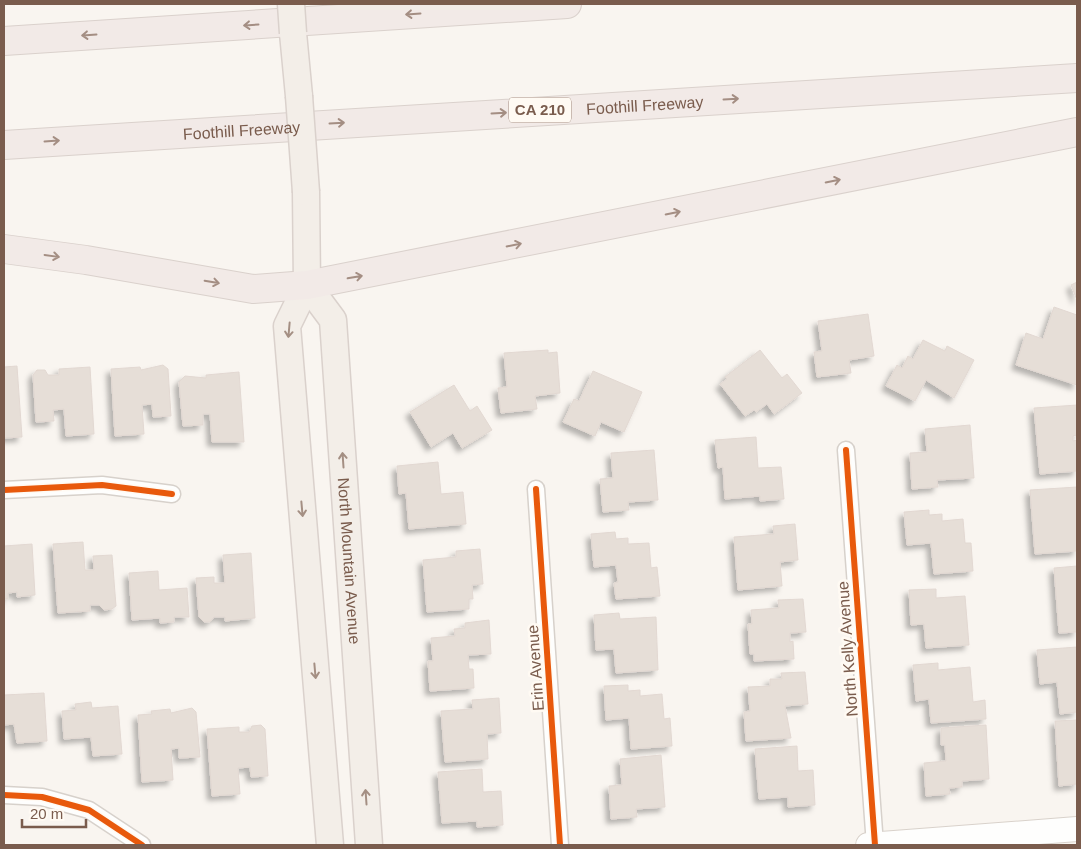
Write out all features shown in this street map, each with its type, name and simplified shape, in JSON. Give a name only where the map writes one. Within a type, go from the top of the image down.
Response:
[{"type":"highway","points":[[4,41],[567,4]]},
{"type":"highway","name":"Foothill Freeway","points":[[4,145],[1077,78]]},
{"type":"highway","points":[[4,249],[86,260],[253,289],[307,285],[1077,132]]},
{"type":"main road","points":[[291,4],[306,192],[307,285],[287,326],[330,845]]},
{"type":"main road","name":"North Mountain Avenue","points":[[307,285],[333,320],[369,845]]},
{"type":"main road","points":[[868,845],[1077,829]]},
{"type":"street","name":"North Kelly Avenue","points":[[846,450],[875,845]]},
{"type":"street","points":[[4,490],[102,485],[172,494]]},
{"type":"street","name":"Erin Avenue","points":[[536,489],[560,845]]},
{"type":"street","points":[[4,795],[42,797],[89,810],[142,845]]},
{"type":"building","points":[[1077,282],[1077,300],[1071,285]]},
{"type":"building","points":[[1054,307],[1077,315],[1077,385],[1016,365],[1026,333],[1043,339]]},
{"type":"building","points":[[868,314],[874,356],[849,360],[851,373],[817,377],[814,352],[822,351],[818,321]]},
{"type":"building","points":[[923,340],[945,351],[947,346],[974,360],[954,398],[926,380],[915,401],[886,386],[897,365],[902,368],[908,356],[913,359]]},
{"type":"building","points":[[548,350],[548,353],[557,352],[560,393],[535,396],[537,409],[501,413],[498,388],[507,387],[504,353]]},
{"type":"building","points":[[760,350],[782,378],[787,374],[802,393],[774,414],[767,404],[756,412],[754,410],[745,416],[720,384],[727,379],[725,377]]},
{"type":"building","points":[[163,365],[168,369],[171,416],[153,417],[152,404],[142,405],[144,434],[115,436],[111,369],[140,367],[141,370]]},
{"type":"building","points":[[17,366],[22,437],[4,438],[4,367]]},
{"type":"building","points":[[90,367],[94,434],[66,436],[64,409],[53,410],[54,421],[36,422],[33,375],[37,370],[45,370],[48,375],[59,375],[59,369]]},
{"type":"building","points":[[593,371],[642,392],[624,432],[601,422],[595,436],[563,422],[574,399],[579,401]]},
{"type":"building","points":[[239,372],[244,442],[212,442],[210,414],[203,414],[203,425],[183,426],[179,382],[185,376],[206,378],[206,375]]},
{"type":"building","points":[[454,385],[470,411],[477,406],[492,430],[462,448],[453,433],[431,447],[410,412]]},
{"type":"building","points":[[1077,405],[1077,435],[1073,436],[1073,441],[1077,440],[1077,471],[1040,474],[1034,408]]},
{"type":"building","points":[[970,425],[974,478],[937,480],[938,487],[912,489],[910,453],[927,452],[925,429]]},
{"type":"building","points":[[756,437],[758,468],[781,467],[784,499],[760,501],[760,496],[725,499],[723,467],[718,468],[715,440]]},
{"type":"building","points":[[654,450],[658,500],[628,502],[629,510],[603,512],[600,479],[613,478],[611,453]]},
{"type":"building","points":[[438,462],[441,494],[463,492],[466,524],[409,529],[406,493],[399,494],[397,466]]},
{"type":"building","points":[[1077,487],[1077,551],[1035,554],[1030,490]]},
{"type":"building","points":[[929,510],[929,515],[942,514],[942,521],[963,519],[965,543],[971,543],[973,571],[934,574],[931,543],[907,545],[904,512]]},
{"type":"building","points":[[795,524],[798,560],[780,562],[782,586],[738,590],[734,537],[774,534],[773,526]]},
{"type":"building","points":[[615,532],[616,539],[628,538],[628,544],[649,543],[651,568],[657,567],[660,596],[616,599],[614,583],[618,582],[616,565],[594,567],[591,534]]},
{"type":"building","points":[[83,542],[85,570],[94,570],[93,556],[112,555],[116,606],[112,609],[104,610],[99,605],[90,605],[90,611],[58,613],[53,544]]},
{"type":"building","points":[[32,544],[35,595],[17,597],[17,592],[8,593],[8,599],[4,599],[4,546]]},
{"type":"building","points":[[480,549],[483,584],[472,585],[473,599],[469,599],[469,609],[427,612],[423,560],[456,557],[456,551]]},
{"type":"building","points":[[251,553],[255,618],[225,621],[225,617],[214,617],[210,622],[204,622],[199,617],[196,578],[214,577],[214,583],[225,583],[223,555]]},
{"type":"building","points":[[1077,566],[1077,632],[1059,633],[1054,568]]},
{"type":"building","points":[[158,571],[159,590],[187,588],[189,617],[174,617],[174,622],[160,623],[160,618],[132,620],[129,573]]},
{"type":"building","points":[[936,589],[936,598],[965,596],[969,645],[926,648],[924,624],[911,625],[909,590]]},
{"type":"building","points":[[803,599],[806,632],[790,633],[790,642],[793,641],[794,659],[754,661],[754,654],[750,654],[748,624],[752,624],[751,610],[779,608],[778,600]]},
{"type":"building","points":[[619,613],[620,619],[656,617],[658,670],[616,673],[614,649],[596,650],[594,615]]},
{"type":"building","points":[[489,620],[491,654],[468,655],[469,669],[473,669],[474,688],[430,691],[428,661],[433,661],[431,638],[455,636],[454,629],[465,628],[465,623]]},
{"type":"building","points":[[1077,647],[1077,712],[1060,714],[1057,682],[1040,684],[1037,650]]},
{"type":"building","points":[[938,663],[938,670],[970,667],[973,702],[985,700],[986,719],[931,723],[929,699],[916,701],[913,665]]},
{"type":"building","points":[[805,672],[808,704],[785,706],[791,738],[746,741],[744,712],[750,711],[748,687],[770,686],[770,679],[782,679],[781,673]]},
{"type":"building","points":[[628,685],[628,691],[640,690],[640,696],[662,694],[664,719],[670,718],[672,746],[631,749],[629,718],[606,720],[604,686]]},
{"type":"building","points":[[44,693],[47,741],[17,743],[14,724],[4,725],[4,695]]},
{"type":"building","points":[[499,698],[501,733],[487,734],[488,759],[445,762],[441,711],[473,709],[472,700]]},
{"type":"building","points":[[91,702],[92,708],[118,706],[122,754],[93,756],[91,737],[64,739],[62,711],[76,710],[75,704]]},
{"type":"building","points":[[192,708],[196,712],[200,757],[179,758],[179,748],[171,749],[173,780],[142,782],[138,715],[152,714],[151,711],[170,709],[171,713]]},
{"type":"building","points":[[1077,720],[1077,784],[1059,786],[1055,721]]},
{"type":"building","points":[[261,725],[265,729],[268,776],[251,777],[250,767],[238,768],[240,794],[212,796],[207,729],[239,727],[239,732],[249,732],[252,726]]},
{"type":"building","points":[[986,725],[989,779],[962,781],[962,787],[949,788],[950,794],[926,796],[924,763],[946,761],[945,745],[941,745],[941,728]]},
{"type":"building","points":[[797,746],[798,771],[813,770],[815,805],[788,807],[788,797],[759,799],[755,749]]},
{"type":"building","points":[[661,755],[665,807],[636,809],[637,817],[611,819],[609,786],[622,785],[620,759]]},
{"type":"building","points":[[482,769],[483,792],[501,791],[503,825],[477,827],[477,821],[442,823],[438,772]]},
{"type":"cycle path","points":[[846,450],[875,845]]},
{"type":"cycle path","points":[[4,490],[102,485],[172,494]]},
{"type":"cycle path","points":[[536,489],[560,845]]},
{"type":"cycle path","points":[[4,795],[42,797],[89,810],[142,845]]}]
